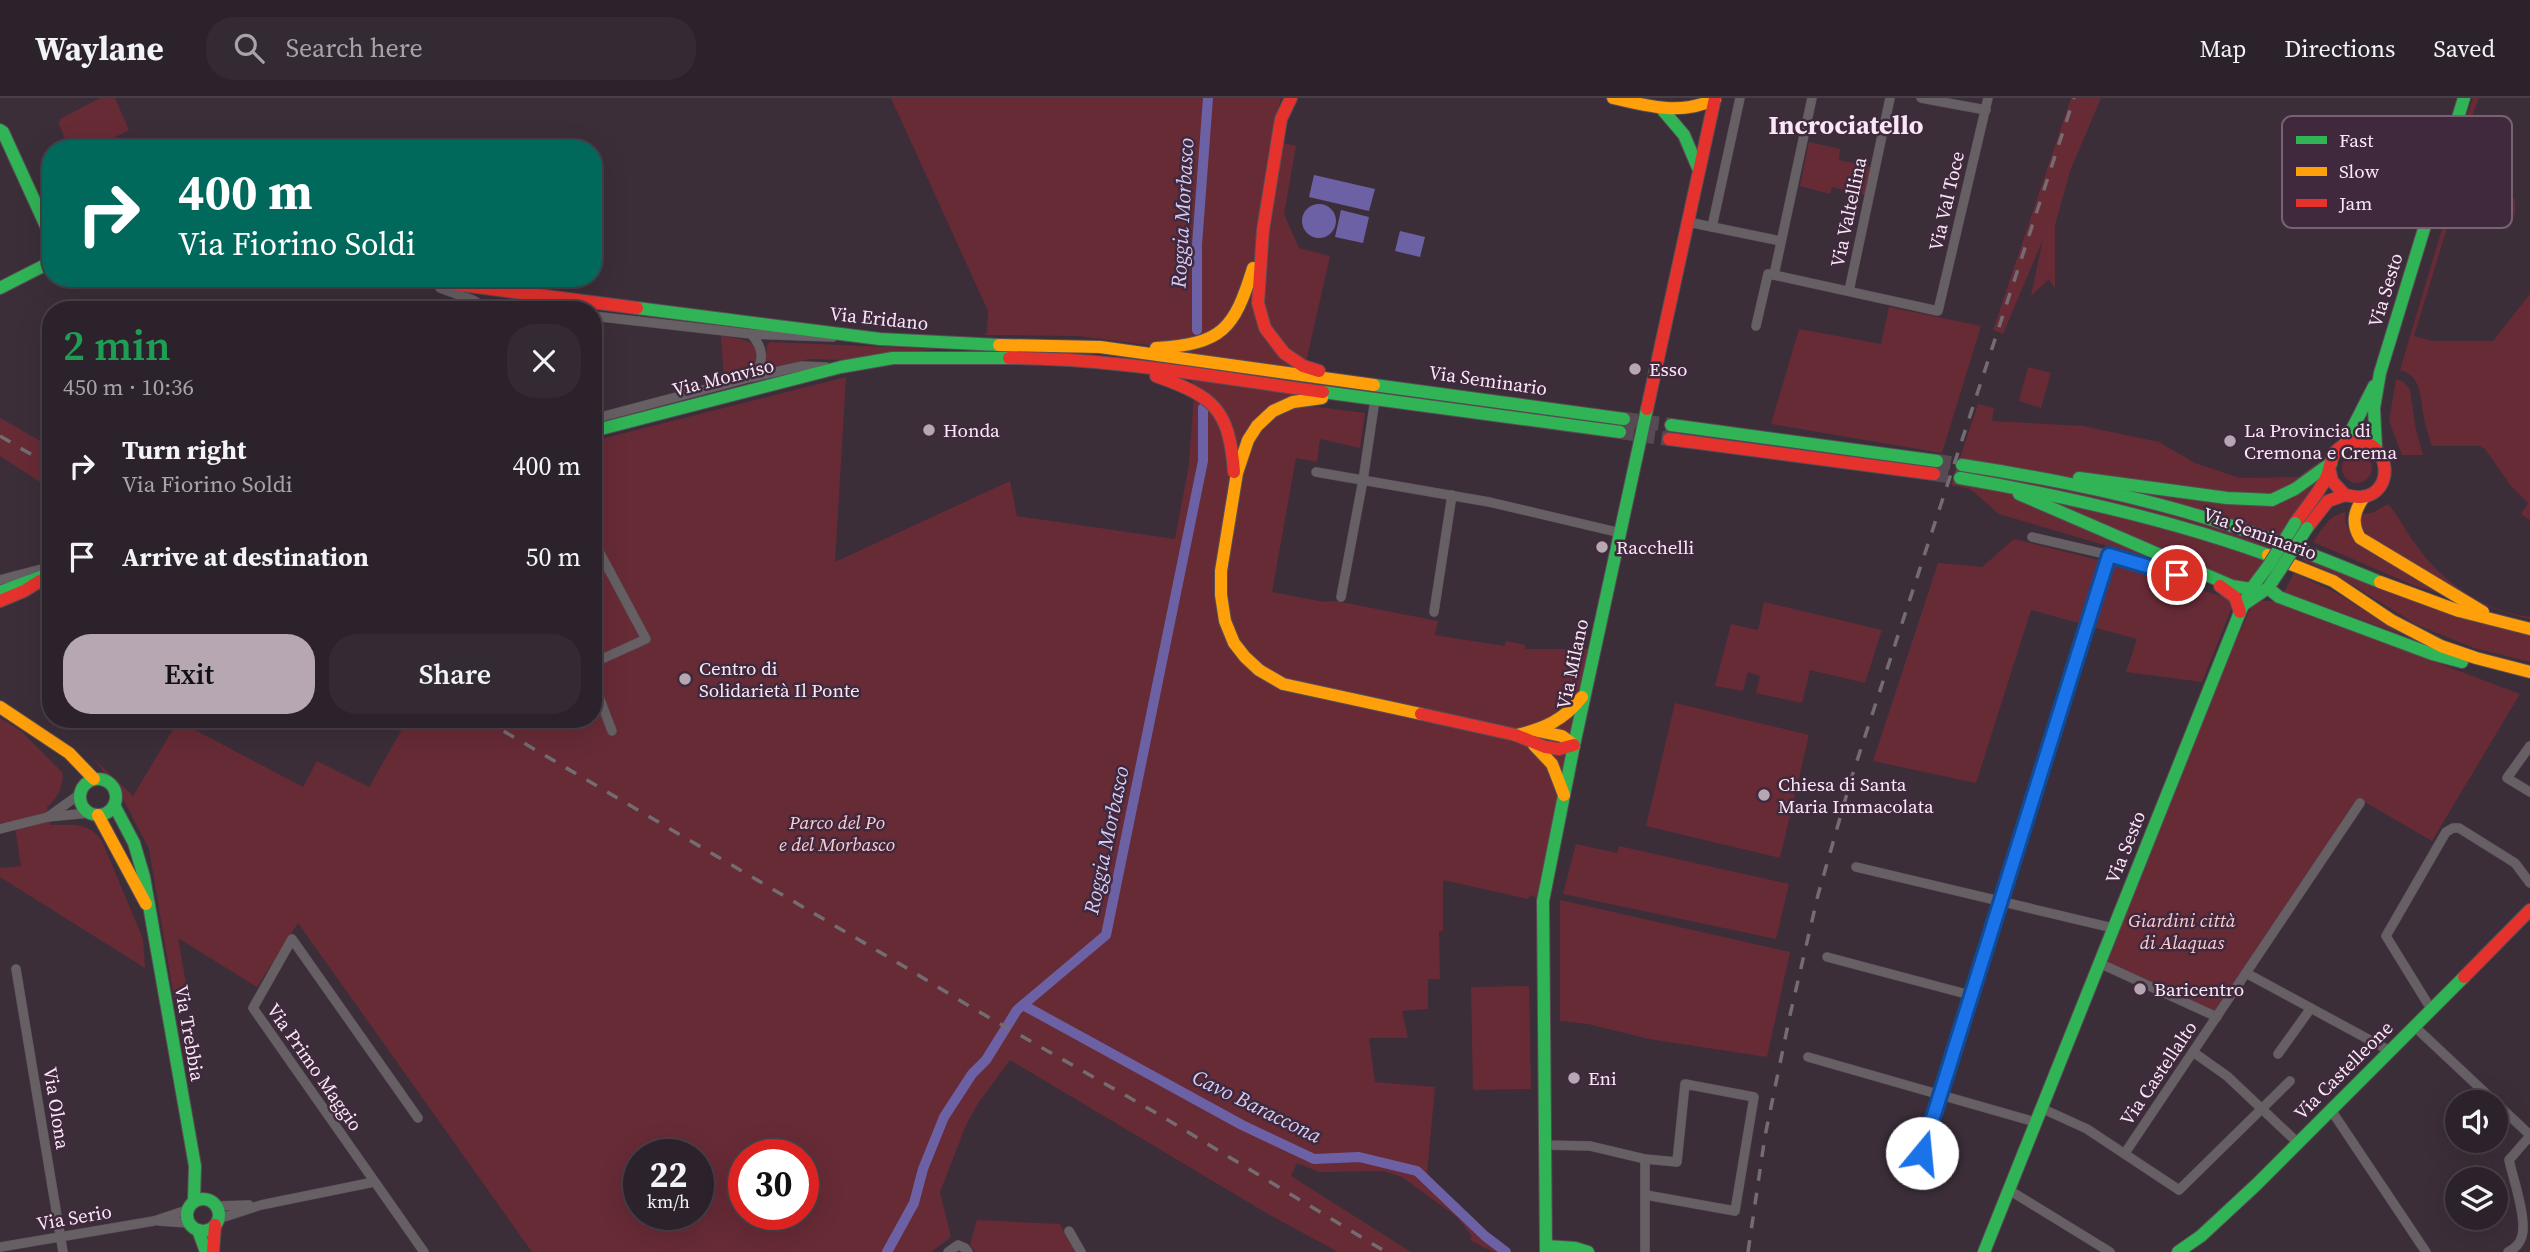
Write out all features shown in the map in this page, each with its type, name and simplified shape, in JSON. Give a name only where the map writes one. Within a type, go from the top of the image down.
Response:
[{"type":"main road","points":[[1291,98],[1281,120],[1264,230],[1258,303],[1265,328],[1292,360],[1347,380]]},
{"type":"main road","points":[[1613,98],[1661,108],[1691,110],[1715,98]]},
{"type":"main road","name":"Via Milano","points":[[1546,1249],[1543,901],[1574,745],[1715,98]]},
{"type":"main road","name":"Via Sesto","points":[[2459,116],[2464,98]]},
{"type":"main road","points":[[1661,108],[1679,125],[1692,150],[1698,174]]},
{"type":"main road","points":[[1679,125],[1692,128],[1703,127],[1709,123],[1691,110]]},
{"type":"main road","points":[[0,130],[42,218]]},
{"type":"main road","name":"Via Sesto","points":[[2364,497],[2374,493],[2384,480],[2385,463],[2376,448],[2374,408],[2380,373],[2424,228]]},
{"type":"main road","points":[[1100,347],[1182,348],[1195,346],[1217,335],[1229,324],[1240,307],[1264,230]]},
{"type":"main road","points":[[0,288],[42,267]]},
{"type":"main road","name":"Via Eridano","points":[[477,287],[587,301]]},
{"type":"main road","name":"Via Eridano","points":[[602,303],[936,343],[1100,347],[1347,380]]},
{"type":"main road","name":"Via Eridano","points":[[863,362],[928,357],[1046,358],[1123,365],[1344,396]]},
{"type":"main road","name":"Via Monviso","points":[[602,428],[863,362]]},
{"type":"main road","points":[[1123,365],[1195,389],[1209,399],[1220,412],[1231,437],[1235,483]]},
{"type":"main road","name":"Via Sesto","points":[[1984,1252],[2251,589],[2274,568],[2301,526],[2334,454],[2344,445],[2380,373]]},
{"type":"main road","name":"Via Seminario","points":[[1347,380],[1624,419]]},
{"type":"main road","points":[[1344,396],[1295,401],[1268,414],[1256,425],[1248,442],[1235,483],[1219,580],[1222,611],[1238,650],[1265,675],[1283,684],[1535,738],[1556,750],[1574,745]]},
{"type":"main road","name":"Via Seminario","points":[[1344,396],[1620,432]]},
{"type":"main road","points":[[1669,439],[1935,468],[1671,425]]},
{"type":"main road","points":[[2344,445],[2361,442],[2376,448]]},
{"type":"main road","points":[[2022,474],[2096,480],[2260,501],[2280,498],[2330,467],[2337,489],[2345,495]]},
{"type":"main road","name":"Via Seminario","points":[[2530,629],[2457,610],[2304,551],[2148,501],[2022,474],[1961,472],[1995,484],[2131,512],[2219,538],[2325,578],[2403,626],[2440,645],[2530,673]]},
{"type":"main road","points":[[1995,484],[2230,591],[2242,609],[2268,588],[2274,568]]},
{"type":"main road","points":[[2301,526],[2337,496],[2364,497],[2354,512],[2353,521],[2360,538],[2480,611],[2510,625]]},
{"type":"main road","points":[[2198,576],[2232,586],[2268,588],[2279,597],[2432,654],[2473,664],[2516,670]]},
{"type":"main road","points":[[0,592],[42,577]]},
{"type":"main road","points":[[0,601],[42,580]]},
{"type":"main road","points":[[1535,738],[1572,711],[1586,691]]},
{"type":"main road","name":"Via Trebbia","points":[[0,707],[69,753],[78,765],[87,786],[82,805],[94,814],[148,907]]},
{"type":"main road","points":[[1535,738],[1552,764],[1564,795]]},
{"type":"main road","name":"Via Trebbia","points":[[87,786],[105,780],[110,783],[116,794],[114,805],[136,842],[145,871],[148,907],[195,1166],[192,1216],[206,1252]]},
{"type":"main road","points":[[94,814],[107,813],[114,805]]},
{"type":"main road","name":"Via Castelleone","points":[[2178,1252],[2201,1236],[2298,1143],[2530,910]]},
{"type":"main road","name":"Via Trebbia","points":[[195,1166],[216,1213],[214,1252]]},
{"type":"main road","points":[[204,1198],[216,1213],[208,1230],[192,1216],[204,1198]]},
{"type":"main road","points":[[1546,1249],[1575,1248],[1588,1252]]},
{"type":"street","points":[[1712,227],[1740,98]]},
{"type":"street","points":[[1773,275],[1812,98]]},
{"type":"street","name":"Via Valtellina","points":[[1849,291],[1890,98]]},
{"type":"street","points":[[1921,98],[1986,110]]},
{"type":"street","name":"Via Val Toce","points":[[1849,291],[1938,311],[1988,98]]},
{"type":"street","points":[[1688,222],[1781,241]]},
{"type":"street","points":[[1756,326],[1768,274],[1849,291]]},
{"type":"street","points":[[437,287],[472,301]]},
{"type":"street","points":[[602,317],[751,334],[822,339],[852,335]]},
{"type":"street","points":[[751,334],[762,355],[759,367],[752,377]]},
{"type":"street","points":[[602,416],[802,366],[841,367]]},
{"type":"street","points":[[1341,597],[1374,406]]},
{"type":"street","points":[[1316,472],[1452,495],[1621,533]]},
{"type":"street","points":[[1434,612],[1452,495]]},
{"type":"street","points":[[2032,537],[2198,576]]},
{"type":"street","points":[[1922,1153],[2109,555]]},
{"type":"street","points":[[602,557],[646,639],[602,659]]},
{"type":"street","points":[[0,580],[42,569]]},
{"type":"street","points":[[602,706],[611,731]]},
{"type":"street","points":[[2530,746],[2507,778],[2530,792]]},
{"type":"street","points":[[48,817],[87,786]]},
{"type":"street","name":"Via Castellalto","points":[[2125,1153],[2360,803]]},
{"type":"street","points":[[0,829],[48,817],[94,814]]},
{"type":"street","points":[[2431,1009],[2386,936],[2446,832],[2459,828],[2515,863],[2530,883]]},
{"type":"street","points":[[1856,867],[2113,928]]},
{"type":"street","name":"Via Primo Maggio","points":[[418,1118],[292,939],[253,1008],[424,1252]]},
{"type":"street","points":[[1827,957],[1970,995]]},
{"type":"street","points":[[2099,963],[2217,1017]]},
{"type":"street","name":"Via Olona","points":[[16,969],[63,1252]]},
{"type":"street","points":[[2246,973],[2390,1051]]},
{"type":"street","points":[[2278,1054],[2311,1008]]},
{"type":"street","points":[[2414,1026],[2481,1090]]},
{"type":"street","points":[[2193,1052],[2227,1076],[2298,1143]]},
{"type":"street","points":[[1808,1057],[2035,1122]]},
{"type":"street","points":[[2041,1108],[2087,1129],[2179,1190],[2290,1081]]},
{"type":"street","points":[[1545,1145],[1590,1146],[1645,1159],[1677,1162],[1685,1084],[1754,1097],[1734,1211],[1646,1195]]},
{"type":"street","points":[[2331,1110],[2426,1252]]},
{"type":"street","points":[[2508,1115],[2530,1135],[2509,1160],[2523,1236],[2508,1252]]},
{"type":"street","points":[[1645,1159],[1645,1252]]},
{"type":"street","points":[[216,1213],[374,1182]]},
{"type":"street","points":[[2009,1190],[2110,1252]]},
{"type":"street","name":"Via Serio","points":[[0,1247],[192,1216]]},
{"type":"street","points":[[1069,1231],[1082,1252]]},
{"type":"street","points":[[948,1252],[958,1245],[968,1252]]},
{"type":"green space","points":[[100,98],[115,98],[129,130],[110,140],[65,140],[59,124],[60,119]]},
{"type":"green space","name":"Parco del Po e del Morbasco","points":[[891,98],[1281,98],[1271,140],[1296,146],[1284,214],[1299,248],[1330,256],[1297,402],[1365,413],[1360,448],[1320,439],[1317,462],[1296,458],[1272,592],[1324,602],[1336,601],[1438,621],[1435,635],[1504,646],[1506,641],[1525,645],[1525,649],[1595,649],[1543,901],[1530,895],[1528,899],[1443,880],[1443,931],[1439,931],[1440,979],[1428,979],[1428,1009],[1402,1011],[1408,1038],[1369,1038],[1375,1082],[1435,1087],[1427,1173],[1435,1185],[1507,1252],[1493,1252],[1470,1240],[1472,1236],[1457,1217],[1402,1177],[1384,1171],[1319,1172],[1297,1163],[1291,1176],[1411,1252],[1338,1252],[1268,1214],[1010,1060],[979,1102],[966,1125],[940,1192],[951,1237],[931,1252],[532,1252],[298,923],[257,987],[178,938],[188,995],[174,998],[149,849],[122,797],[94,759],[133,796],[174,728],[191,728],[303,787],[317,761],[369,787],[403,728],[602,728],[602,439],[846,377],[835,562],[1010,481],[1017,516],[1175,539],[1189,465],[1194,394],[1187,350],[1078,336],[983,335],[987,333],[988,311]]},
{"type":"green space","points":[[2071,98],[2101,98],[2070,171],[2055,225],[2055,289],[2049,279],[2031,296],[2043,239],[2003,334],[1993,330]]},
{"type":"green space","points":[[2473,98],[2479,98],[2472,116],[2467,116]]},
{"type":"green space","points":[[1809,142],[1840,149],[1839,160],[1871,167],[1865,195],[1832,187],[1830,194],[1800,186]]},
{"type":"green space","points":[[2512,199],[2515,199],[2515,221]]},
{"type":"green space","points":[[2442,228],[2447,228],[2414,336],[2432,341],[2493,341],[2530,294],[2530,520],[2521,514],[2528,503],[2511,486],[2485,449],[2479,446],[2432,446],[2416,381],[2400,370]]},
{"type":"green space","points":[[1889,307],[1981,326],[1942,453],[1771,424],[1799,329],[1881,344]]},
{"type":"green space","points":[[721,336],[738,338],[757,348],[757,362],[751,371],[724,380]]},
{"type":"green space","points":[[770,342],[933,350],[887,353],[847,360],[809,359],[768,369],[765,366],[767,345]]},
{"type":"green space","points":[[2028,367],[2051,373],[2041,408],[2019,401]]},
{"type":"green space","points":[[2396,379],[2404,382],[2410,390],[2423,455],[2402,455],[2389,421]]},
{"type":"green space","points":[[1978,404],[1994,408],[1992,421],[2083,426],[2159,442],[2195,463],[2240,478],[2298,477],[2336,450],[2253,581],[2239,585],[1999,514],[1970,489],[1951,485]]},
{"type":"green space","points":[[0,418],[42,442],[42,483],[0,456]]},
{"type":"green space","points":[[2357,453],[2368,457],[2372,468],[2368,479],[2357,483],[2346,479],[2342,468],[2346,457]]},
{"type":"green space","points":[[2388,504],[2427,559],[2452,583],[2481,602],[2530,619],[2509,614],[2468,597],[2372,539],[2360,526],[2358,514],[2372,513]]},
{"type":"green space","points":[[2346,512],[2345,521],[2351,536],[2441,594],[2415,586],[2313,542],[2331,519]]},
{"type":"green space","points":[[2014,539],[2098,560],[2235,600],[2202,682],[2126,672],[2137,639],[2031,610],[1976,783],[1873,761],[1938,563],[1982,567]]},
{"type":"green space","points":[[2304,557],[2448,614],[2530,636],[2530,662],[2474,648],[2417,625],[2333,573],[2302,560]]},
{"type":"green space","points":[[2294,573],[2335,592],[2403,635],[2284,592]]},
{"type":"green space","name":"Giardini città di Alaquas","points":[[2260,601],[2274,601],[2520,694],[2432,841],[2363,801],[2216,1016],[2102,962],[2149,835],[2252,605]]},
{"type":"green space","points":[[1764,602],[1882,630],[1865,683],[1810,670],[1802,703],[1756,693],[1760,676],[1748,672],[1743,691],[1715,686],[1731,624],[1758,630]]},
{"type":"green space","points":[[1675,703],[1809,735],[1780,858],[1646,826]]},
{"type":"green space","points":[[0,718],[21,731],[63,773],[59,792],[47,807],[50,825],[85,828],[102,841],[143,939],[145,968],[0,877],[0,868],[21,866],[14,821],[0,823]]},
{"type":"green space","points":[[1576,844],[1617,853],[1619,846],[1789,884],[1776,939],[1563,894]]},
{"type":"green space","points":[[1560,900],[1790,952],[1767,1057],[1649,1039],[1588,1024],[1560,1021]]},
{"type":"green space","points":[[1529,986],[1531,1089],[1473,1090],[1471,987]]},
{"type":"green space","points":[[977,1220],[1060,1224],[1075,1252],[975,1252],[970,1245]]},
{"type":"shaded area","points":[[1314,175],[1375,189],[1369,211],[1309,197]]},
{"type":"shaded area","points":[[1319,204],[1331,209],[1336,221],[1331,233],[1319,238],[1307,233],[1302,221],[1307,209]]},
{"type":"shaded area","points":[[1341,210],[1369,217],[1363,243],[1335,237]]},
{"type":"shaded area","points":[[1400,231],[1425,237],[1420,257],[1395,251]]},
{"type":"waterway","name":"Roggia Morbasco","points":[[1197,330],[1197,245],[1208,98]]},
{"type":"waterway","name":"Roggia Morbasco","points":[[887,1252],[914,1203],[923,1169],[944,1117],[972,1074],[986,1060],[1017,1010],[1106,935],[1203,461],[1203,408]]},
{"type":"waterway","name":"Cavo Baraccona","points":[[1023,1005],[1242,1125],[1314,1159],[1359,1157],[1417,1171],[1485,1236],[1506,1252]]},
{"type":"tunnel","points":[[1624,419],[1671,425]]},
{"type":"tunnel","points":[[1620,432],[1669,439]]},
{"type":"tunnel","points":[[1937,461],[1962,465]]},
{"type":"tunnel","points":[[1934,474],[1960,478]]},
{"type":"railway","points":[[1748,1252],[1765,1136],[1818,895],[1852,776],[2074,98]]},
{"type":"railway","points":[[0,436],[42,461]]},
{"type":"railway","points":[[498,728],[969,1006],[1158,1114],[1386,1252]]},
{"type":"traffic: fast","points":[[2459,116],[2464,98]]},
{"type":"traffic: fast","points":[[1661,108],[1684,135],[1698,168]]},
{"type":"traffic: fast","points":[[0,130],[42,217]]},
{"type":"traffic: fast","points":[[2376,448],[2374,408],[2380,373],[2424,228]]},
{"type":"traffic: fast","points":[[0,288],[42,267]]},
{"type":"traffic: fast","points":[[637,308],[880,339],[999,345]]},
{"type":"traffic: fast","points":[[602,429],[841,367],[893,358],[1009,358]]},
{"type":"traffic: fast","points":[[1374,385],[1624,419]]},
{"type":"traffic: fast","points":[[2344,445],[2374,386]]},
{"type":"traffic: fast","points":[[1323,392],[1620,432]]},
{"type":"traffic: fast","points":[[1574,745],[1647,409]]},
{"type":"traffic: fast","points":[[1671,425],[1937,461]]},
{"type":"traffic: fast","points":[[2079,478],[2227,498],[2272,500],[2295,489],[2331,463]]},
{"type":"traffic: fast","points":[[1962,465],[2090,488],[2153,503],[2278,542],[2380,582]]},
{"type":"traffic: fast","points":[[1960,478],[2116,510],[2192,530],[2268,555]]},
{"type":"traffic: fast","points":[[2019,494],[2232,586],[2251,589]]},
{"type":"traffic: fast","points":[[2269,565],[2295,523]]},
{"type":"traffic: fast","points":[[2280,570],[2307,528]]},
{"type":"traffic: fast","points":[[1984,1252],[2240,612],[2251,589],[2269,565]]},
{"type":"traffic: fast","points":[[2243,605],[2268,588],[2280,570]]},
{"type":"traffic: fast","points":[[0,592],[42,576]]},
{"type":"traffic: fast","points":[[2268,588],[2279,597],[2432,654],[2462,662]]},
{"type":"traffic: fast","points":[[1546,1252],[1543,901],[1574,745]]},
{"type":"traffic: fast","points":[[98,779],[111,784],[116,797],[111,810],[98,815],[85,810],[80,797],[85,784],[98,779]]},
{"type":"traffic: fast","points":[[114,805],[134,843],[144,877],[195,1166],[194,1200]]},
{"type":"traffic: fast","points":[[2178,1252],[2201,1236],[2257,1184],[2464,977]]},
{"type":"traffic: fast","points":[[203,1199],[214,1204],[219,1215],[214,1226],[203,1231],[192,1226],[187,1215],[192,1204],[203,1199]]},
{"type":"traffic: fast","points":[[198,1230],[206,1252]]},
{"type":"traffic: fast","points":[[1546,1246],[1575,1248],[1588,1252]]},
{"type":"traffic: slow","points":[[1613,98],[1664,108],[1689,107],[1715,99]]},
{"type":"traffic: slow","points":[[1156,348],[1196,343],[1222,330],[1239,306],[1253,268]]},
{"type":"traffic: slow","points":[[999,345],[1100,347],[1374,385]]},
{"type":"traffic: slow","points":[[1322,398],[1293,402],[1273,411],[1257,426],[1248,440],[1237,473],[1221,571],[1225,621],[1234,643],[1245,657],[1259,670],[1283,684],[1421,714]]},
{"type":"traffic: slow","points":[[2364,497],[2355,517],[2355,527],[2360,538],[2483,612]]},
{"type":"traffic: slow","points":[[2268,555],[2333,581],[2391,620],[2441,646],[2530,672]]},
{"type":"traffic: slow","points":[[2380,582],[2459,611],[2530,629]]},
{"type":"traffic: slow","points":[[1516,735],[1553,722],[1568,712],[1582,697]]},
{"type":"traffic: slow","points":[[0,707],[69,753],[94,779]]},
{"type":"traffic: slow","points":[[1538,731],[1562,736],[1574,745]]},
{"type":"traffic: slow","points":[[1534,745],[1552,764],[1564,795]]},
{"type":"traffic: slow","points":[[98,815],[146,904]]},
{"type":"traffic: jam","points":[[1291,98],[1281,119],[1263,230],[1258,303],[1265,328],[1284,353],[1303,366],[1319,371]]},
{"type":"traffic: jam","points":[[1647,409],[1715,98]]},
{"type":"traffic: jam","points":[[477,287],[584,301]]},
{"type":"traffic: jam","points":[[602,303],[637,308]]},
{"type":"traffic: jam","points":[[1009,358],[1127,365],[1323,392]]},
{"type":"traffic: jam","points":[[1156,376],[1192,391],[1215,408],[1228,433],[1234,472]]},
{"type":"traffic: jam","points":[[1669,439],[1934,474]]},
{"type":"traffic: jam","points":[[2295,523],[2319,490],[2333,455],[2341,447],[2354,442],[2366,443],[2376,449],[2382,457],[2384,467],[2380,487],[2372,494],[2361,497],[2345,495],[2332,481],[2330,472]]},
{"type":"traffic: jam","points":[[2307,528],[2328,501],[2345,495]]},
{"type":"traffic: jam","points":[[0,601],[40,581]]},
{"type":"traffic: jam","points":[[2220,586],[2235,597],[2240,612]]},
{"type":"traffic: jam","points":[[1421,714],[1516,735],[1545,747],[1559,749],[1574,745]]},
{"type":"traffic: jam","points":[[2464,977],[2530,910]]},
{"type":"traffic: jam","points":[[213,1252],[215,1225]]},
{"type":"place","name":"Esso","points":[[1635,369]]},
{"type":"place","name":"Honda","points":[[929,430]]},
{"type":"place","name":"La Provincia di Cremona e Crema","points":[[2230,441]]},
{"type":"place","name":"Racchelli","points":[[1602,547]]},
{"type":"place","name":"Centro di Solidarietà Il Ponte","points":[[685,679]]},
{"type":"place","name":"Chiesa di Santa Maria Immacolata","points":[[1764,795]]},
{"type":"place","name":"Baricentro","points":[[2140,989]]},
{"type":"place","name":"Eni","points":[[1574,1078]]},
{"type":"district","name":"Incrociatello","points":[[1846,125]]},
{"type":"route","points":[[1922,1153],[2109,555],[2177,575]]}]
